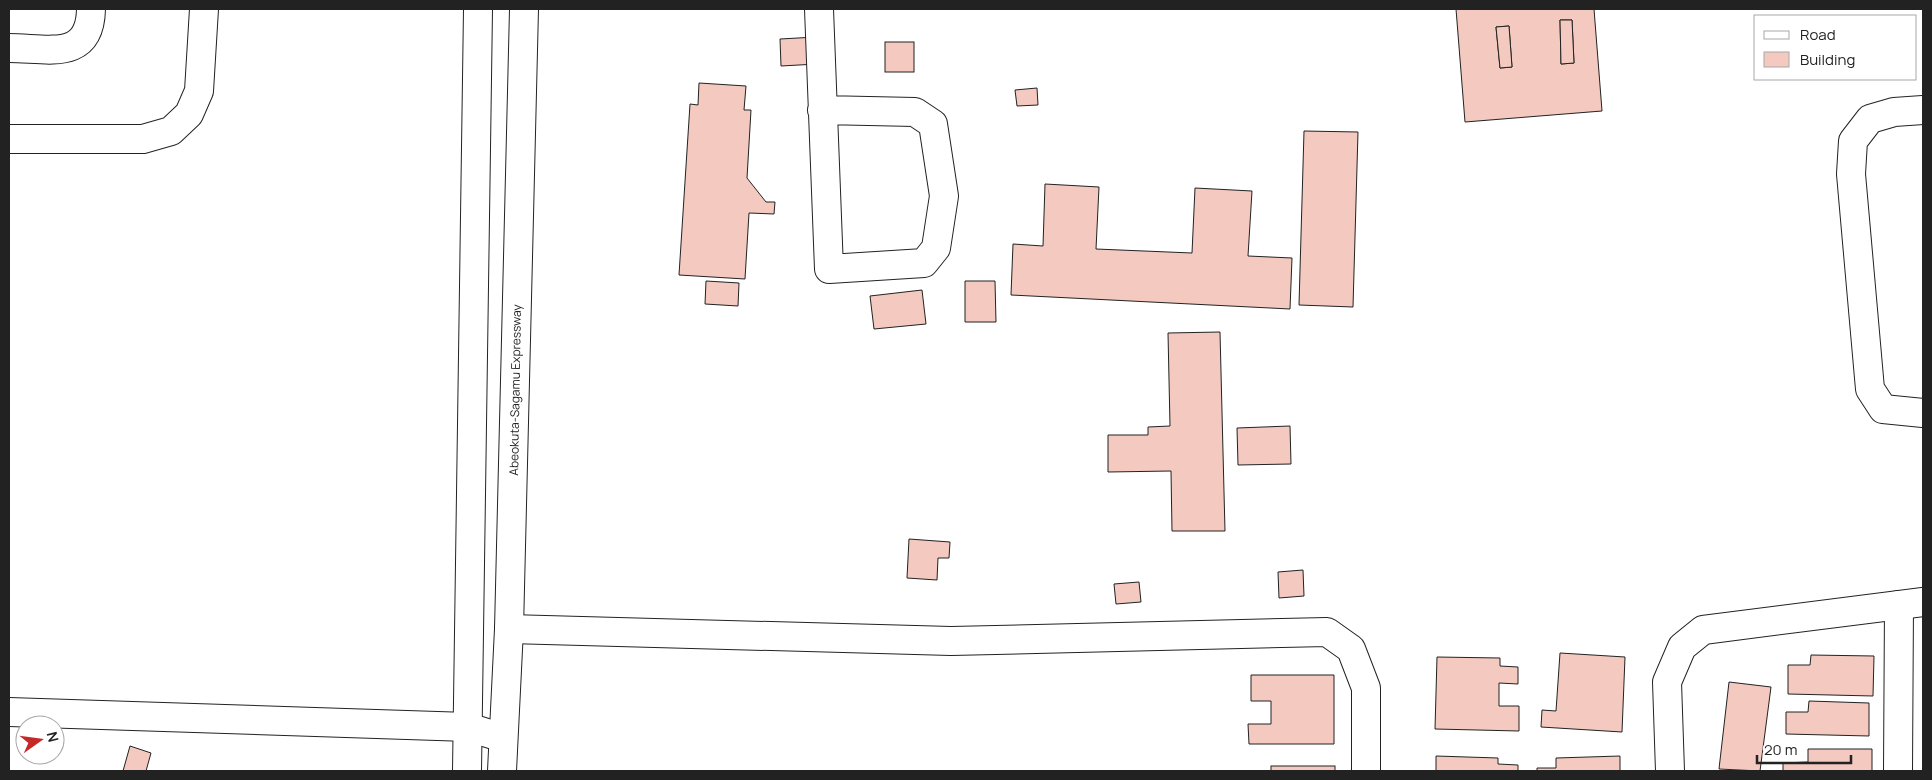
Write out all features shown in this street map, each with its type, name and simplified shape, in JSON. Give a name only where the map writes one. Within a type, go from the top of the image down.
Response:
[{"type":"main road","points":[[9,48],[68,48],[84,40],[91,25],[91,9]]},
{"type":"main road","points":[[9,139],[143,139],[171,131],[189,114],[199,91],[204,9]]},
{"type":"main road","points":[[466,771],[478,9]]},
{"type":"main road","name":"Abeokuta-Sagamu Expressway","points":[[502,771],[509,629],[524,9]]},
{"type":"main road","points":[[818,9],[822,110],[829,269],[924,264],[936,248],[944,196],[933,124],[915,112],[822,110]]},
{"type":"main road","points":[[1923,110],[1894,112],[1870,119],[1853,141],[1851,174],[1870,389],[1884,409],[1923,413]]},
{"type":"main road","points":[[1670,771],[1667,682],[1682,647],[1703,630],[1911,604],[1898,771]]},
{"type":"main road","points":[[509,629],[951,641],[1327,632],[1351,649],[1366,688],[1366,771]]},
{"type":"main road","points":[[9,712],[468,727],[503,738]]},
{"type":"building","points":[[1456,9],[1594,9],[1602,111],[1465,122]],"holes":[[[1560,20],[1572,20],[1574,63],[1561,64]],[[1509,26],[1512,67],[1500,68],[1496,27]]]},
{"type":"building","points":[[1560,20],[1572,20],[1574,63],[1561,64]]},
{"type":"building","points":[[1509,26],[1512,67],[1500,68],[1496,27]]},
{"type":"building","points":[[816,37],[817,64],[781,66],[780,39]]},
{"type":"building","points":[[885,42],[914,42],[914,72],[885,72]]},
{"type":"building","points":[[699,83],[746,86],[744,110],[751,110],[747,178],[766,202],[775,202],[774,214],[749,213],[745,279],[679,275],[690,104],[698,105]]},
{"type":"building","points":[[1037,88],[1038,105],[1017,106],[1015,90]]},
{"type":"building","points":[[1304,131],[1358,132],[1353,307],[1299,305]]},
{"type":"building","points":[[1045,184],[1099,187],[1096,249],[1192,253],[1195,188],[1252,191],[1248,256],[1292,258],[1290,309],[1011,295],[1013,244],[1043,246]]},
{"type":"building","points":[[706,281],[739,283],[738,306],[705,304]]},
{"type":"building","points":[[965,281],[995,281],[996,322],[965,322]]},
{"type":"building","points":[[922,290],[926,324],[874,329],[870,296]]},
{"type":"building","points":[[1220,332],[1225,531],[1172,531],[1171,471],[1108,472],[1108,435],[1148,435],[1148,427],[1170,426],[1168,333]]},
{"type":"building","points":[[1290,426],[1291,464],[1238,465],[1237,428]]},
{"type":"building","points":[[909,539],[950,542],[949,558],[938,558],[937,580],[907,578]]},
{"type":"building","points":[[1303,570],[1304,596],[1279,598],[1278,572]]},
{"type":"building","points":[[1139,582],[1141,602],[1116,604],[1114,584]]},
{"type":"building","points":[[1560,653],[1625,657],[1622,732],[1541,727],[1542,710],[1556,711]]},
{"type":"building","points":[[1811,655],[1874,656],[1873,696],[1788,694],[1788,665],[1810,665]]},
{"type":"building","points":[[1437,657],[1500,658],[1500,666],[1518,667],[1518,684],[1499,683],[1499,706],[1519,706],[1519,731],[1435,729]]},
{"type":"building","points":[[1251,675],[1334,675],[1334,744],[1249,744],[1248,724],[1271,724],[1271,701],[1251,701]]},
{"type":"building","points":[[1729,682],[1771,687],[1760,771],[1719,769]]},
{"type":"building","points":[[1809,701],[1869,703],[1869,736],[1786,734],[1786,712],[1808,712]]},
{"type":"building","points":[[130,746],[151,753],[146,771],[123,771]]},
{"type":"building","points":[[1808,749],[1872,749],[1872,771],[1783,771],[1783,763],[1808,762]]},
{"type":"building","points":[[1436,756],[1498,758],[1498,764],[1518,765],[1518,771],[1436,771]]},
{"type":"building","points":[[1620,756],[1620,771],[1537,771],[1537,768],[1556,768],[1556,758]]},
{"type":"building","points":[[1271,766],[1335,766],[1335,771],[1271,771]]}]
